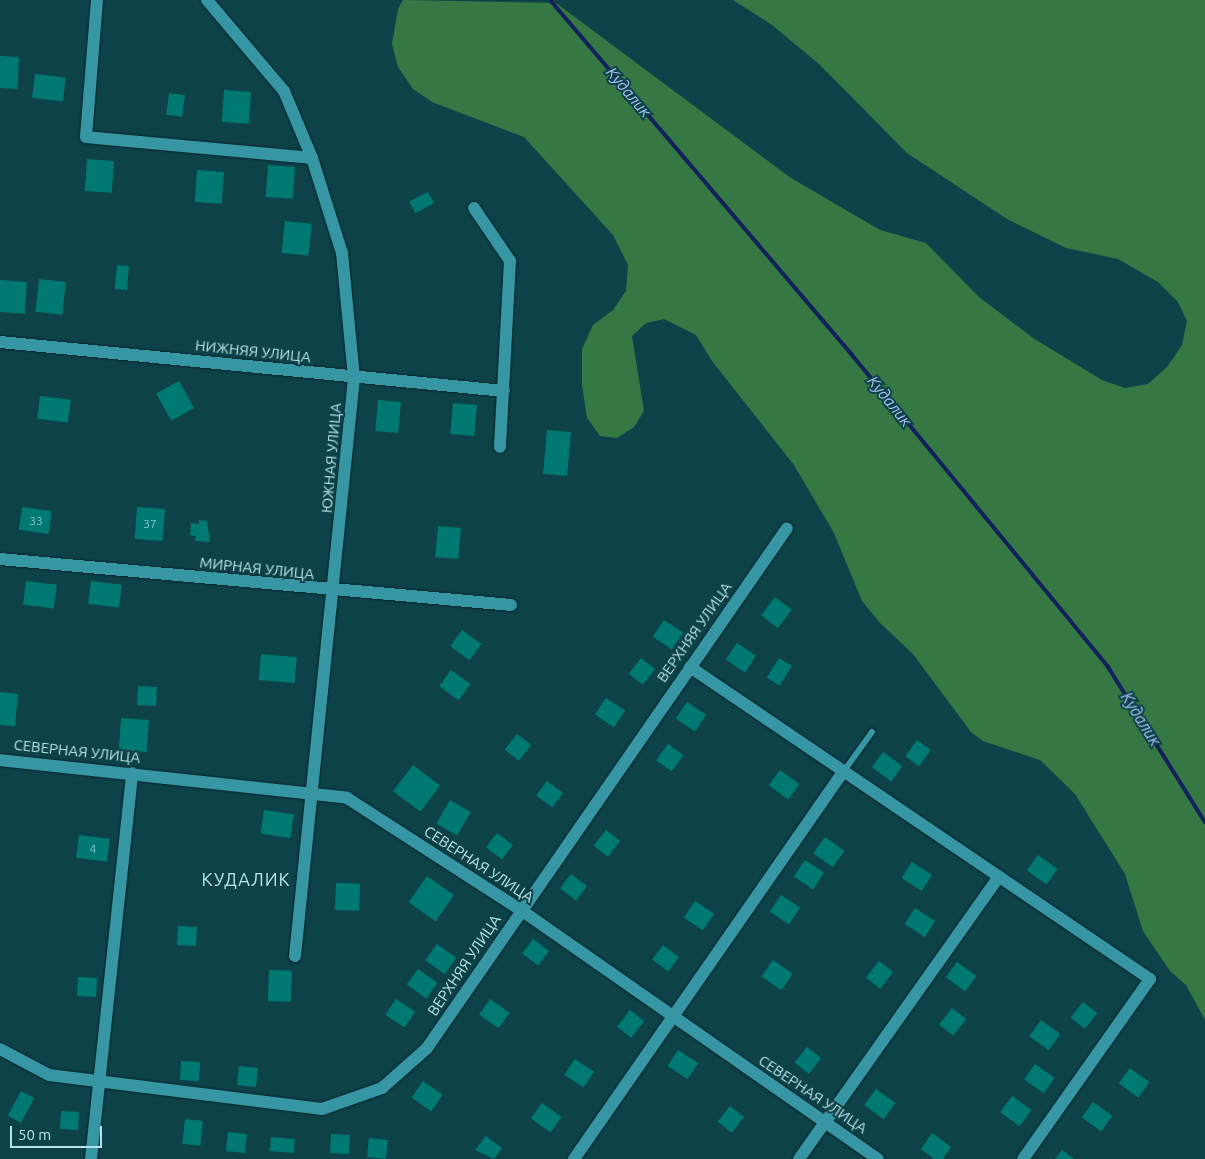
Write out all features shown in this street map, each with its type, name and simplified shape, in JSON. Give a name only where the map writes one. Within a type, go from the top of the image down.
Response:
[{"type":"street","points":[[97,0],[86,137],[312,158]]},
{"type":"street","name":"ЮЖНАЯ УЛИЦА","points":[[206,0],[284,91],[312,158],[342,253],[354,378],[315,792],[295,956]]},
{"type":"street","points":[[474,208],[510,261],[500,446]]},
{"type":"street","name":"НИЖНЯЯ УЛИЦА","points":[[0,342],[354,378],[504,391]]},
{"type":"street","name":"ВЕРХНЯЯ УЛИЦА","points":[[0,1049],[49,1075],[322,1110],[382,1088],[427,1048],[787,528]]},
{"type":"street","name":"МИРНАЯ УЛИЦА","points":[[0,559],[335,592],[510,605]]},
{"type":"street","points":[[690,667],[1150,979],[1023,1159]]},
{"type":"street","name":"СЕВЕРНАЯ УЛИЦА","points":[[0,760],[315,792],[347,798],[521,910],[878,1159]]},
{"type":"street","points":[[574,1159],[671,1016],[844,771]]},
{"type":"street","points":[[92,1159],[132,773]]},
{"type":"street","points":[[799,1159],[999,877]]},
{"type":"lane","points":[[844,771],[872,732]]},
{"type":"green space","points":[[403,0],[556,3],[791,178],[880,230],[926,243],[979,297],[1033,338],[1102,380],[1125,388],[1148,384],[1167,367],[1182,345],[1187,321],[1178,302],[1158,282],[1118,259],[1066,248],[1007,219],[907,153],[819,64],[772,25],[733,0],[1205,0],[1205,1020],[1186,985],[1170,971],[1143,931],[1125,874],[1075,794],[1040,760],[983,741],[971,732],[913,654],[880,623],[862,601],[834,533],[794,465],[712,361],[696,335],[664,319],[646,323],[632,336],[644,411],[634,427],[617,438],[600,436],[587,418],[582,385],[582,349],[593,325],[613,310],[626,291],[628,265],[613,235],[524,137],[432,102],[413,89],[398,67],[392,44],[398,9]]},
{"type":"building","points":[[0,56],[19,57],[17,89],[0,88]]},
{"type":"building","points":[[35,74],[66,78],[63,102],[32,98]]},
{"type":"building","points":[[224,90],[251,92],[249,124],[222,122]]},
{"type":"building","points":[[169,93],[185,95],[182,117],[166,115]]},
{"type":"building","points":[[87,159],[114,161],[112,193],[85,191]]},
{"type":"building","points":[[268,165],[295,167],[293,199],[266,197]]},
{"type":"building","points":[[197,170],[224,172],[222,204],[195,202]]},
{"type":"building","points":[[428,192],[434,204],[415,213],[409,202]]},
{"type":"building","points":[[285,221],[312,224],[309,256],[282,253]]},
{"type":"building","points":[[117,265],[129,266],[127,290],[115,289]]},
{"type":"building","points":[[39,279],[66,282],[62,315],[36,312]]},
{"type":"building","points":[[0,280],[27,282],[25,314],[0,312]]},
{"type":"building","points":[[179,381],[194,408],[171,421],[156,394]]},
{"type":"building","points":[[40,396],[71,400],[68,423],[37,419]]},
{"type":"building","points":[[378,400],[401,402],[398,433],[375,431]]},
{"type":"building","points":[[453,403],[477,405],[474,436],[450,434]]},
{"type":"building","points":[[547,430],[571,432],[567,476],[543,474]]},
{"type":"building","points":[[22,507],[52,511],[49,534],[19,530]]},
{"type":"building","points":[[137,507],[165,509],[163,541],[135,539]]},
{"type":"building","points":[[199,520],[207,521],[210,542],[195,541],[196,536],[190,535],[191,523],[199,524]]},
{"type":"building","points":[[438,526],[461,528],[458,559],[435,557]]},
{"type":"building","points":[[26,581],[57,585],[54,609],[23,605]]},
{"type":"building","points":[[91,581],[122,585],[119,608],[88,604]]},
{"type":"building","points":[[775,597],[792,610],[778,628],[761,615]]},
{"type":"building","points":[[664,620],[683,633],[672,649],[653,637]]},
{"type":"building","points":[[462,630],[481,644],[470,660],[450,646]]},
{"type":"building","points":[[737,643],[756,656],[745,672],[726,660]]},
{"type":"building","points":[[261,654],[297,657],[295,683],[259,680]]},
{"type":"building","points":[[641,658],[655,669],[643,685],[629,674]]},
{"type":"building","points":[[779,658],[792,666],[780,685],[767,678]]},
{"type":"building","points":[[451,670],[470,684],[459,700],[439,686]]},
{"type":"building","points":[[138,686],[157,687],[156,706],[137,705]]},
{"type":"building","points":[[0,692],[18,694],[15,726],[0,725]]},
{"type":"building","points":[[606,698],[625,711],[614,727],[595,715]]},
{"type":"building","points":[[687,702],[706,715],[695,731],[676,719]]},
{"type":"building","points":[[121,718],[149,720],[147,752],[119,750]]},
{"type":"building","points":[[517,734],[531,745],[519,761],[505,750]]},
{"type":"building","points":[[917,740],[931,750],[919,766],[905,756]]},
{"type":"building","points":[[668,744],[683,755],[672,771],[656,760]]},
{"type":"building","points":[[883,752],[902,766],[891,781],[872,767]]},
{"type":"building","points":[[413,765],[440,785],[420,812],[393,791]]},
{"type":"building","points":[[780,770],[799,784],[788,799],[769,785]]},
{"type":"building","points":[[547,781],[563,793],[552,807],[536,795]]},
{"type":"building","points":[[450,800],[471,812],[457,835],[436,823]]},
{"type":"building","points":[[264,810],[294,814],[290,838],[261,834]]},
{"type":"building","points":[[606,830],[620,841],[608,857],[594,846]]},
{"type":"building","points":[[497,833],[513,845],[502,859],[486,847]]},
{"type":"building","points":[[79,835],[110,839],[107,862],[76,858]]},
{"type":"building","points":[[825,837],[844,851],[833,867],[813,853]]},
{"type":"building","points":[[1038,855],[1057,869],[1046,884],[1027,870]]},
{"type":"building","points":[[805,860],[824,873],[813,889],[794,877]]},
{"type":"building","points":[[912,862],[932,875],[922,891],[902,878]]},
{"type":"building","points":[[571,874],[587,886],[576,900],[560,888]]},
{"type":"building","points":[[427,876],[454,895],[436,921],[409,902]]},
{"type":"building","points":[[336,883],[360,884],[359,911],[335,910]]},
{"type":"building","points":[[781,895],[800,908],[789,924],[770,912]]},
{"type":"building","points":[[695,901],[714,914],[703,930],[684,918]]},
{"type":"building","points":[[915,908],[935,921],[925,937],[905,924]]},
{"type":"building","points":[[178,926],[197,927],[196,946],[177,945]]},
{"type":"building","points":[[533,939],[549,951],[538,965],[522,953]]},
{"type":"building","points":[[437,944],[456,958],[445,974],[425,960]]},
{"type":"building","points":[[663,945],[679,957],[668,971],[652,959]]},
{"type":"building","points":[[773,960],[793,974],[781,990],[762,976]]},
{"type":"building","points":[[879,961],[893,972],[880,989],[866,978]]},
{"type":"building","points":[[957,962],[976,976],[965,991],[946,977]]},
{"type":"building","points":[[418,969],[437,983],[426,998],[407,984]]},
{"type":"building","points":[[269,970],[292,971],[291,1002],[268,1001]]},
{"type":"building","points":[[78,977],[97,978],[96,997],[77,996]]},
{"type":"building","points":[[396,999],[415,1012],[404,1028],[385,1015]]},
{"type":"building","points":[[490,999],[510,1013],[499,1028],[479,1015]]},
{"type":"building","points":[[1083,1002],[1097,1013],[1085,1029],[1071,1018]]},
{"type":"building","points":[[952,1008],[966,1019],[953,1036],[939,1025]]},
{"type":"building","points":[[630,1010],[644,1021],[631,1038],[617,1027]]},
{"type":"building","points":[[1041,1020],[1060,1034],[1049,1050],[1029,1036]]},
{"type":"building","points":[[807,1047],[821,1058],[809,1074],[795,1063]]},
{"type":"building","points":[[678,1050],[698,1063],[688,1079],[668,1066]]},
{"type":"building","points":[[575,1059],[594,1072],[583,1088],[564,1075]]},
{"type":"building","points":[[181,1061],[200,1062],[199,1081],[180,1080]]},
{"type":"building","points":[[1035,1064],[1055,1078],[1044,1093],[1024,1080]]},
{"type":"building","points":[[239,1066],[258,1068],[256,1087],[237,1085]]},
{"type":"building","points":[[1130,1068],[1149,1082],[1138,1097],[1119,1083]]},
{"type":"building","points":[[423,1081],[443,1095],[431,1111],[412,1097]]},
{"type":"building","points":[[876,1089],[895,1103],[884,1119],[864,1105]]},
{"type":"building","points":[[21,1091],[34,1098],[21,1123],[8,1116]]},
{"type":"building","points":[[1012,1096],[1031,1110],[1020,1126],[1000,1112]]},
{"type":"building","points":[[1093,1102],[1112,1116],[1101,1131],[1082,1117]]},
{"type":"building","points":[[542,1103],[561,1117],[550,1132],[531,1118]]},
{"type":"building","points":[[730,1106],[744,1117],[732,1133],[718,1122]]},
{"type":"building","points":[[61,1111],[79,1112],[78,1130],[60,1129]]},
{"type":"building","points":[[185,1119],[203,1121],[200,1146],[182,1144]]},
{"type":"building","points":[[228,1132],[247,1134],[245,1153],[226,1151]]},
{"type":"building","points":[[932,1133],[951,1147],[943,1159],[934,1159],[921,1149]]},
{"type":"building","points":[[331,1134],[350,1135],[349,1154],[330,1153]]},
{"type":"building","points":[[486,1136],[502,1148],[494,1159],[475,1150]]},
{"type":"building","points":[[271,1137],[295,1139],[294,1153],[270,1151]]},
{"type":"building","points":[[369,1138],[388,1140],[386,1159],[367,1157]]},
{"type":"building","points":[[1062,1150],[1074,1159],[1055,1159]]},
{"type":"waterway","name":"Кудалик","points":[[550,0],[852,355],[1108,667],[1205,822]]},
{"type":"district","name":"КУДАЛИК","points":[[246,879]]}]
